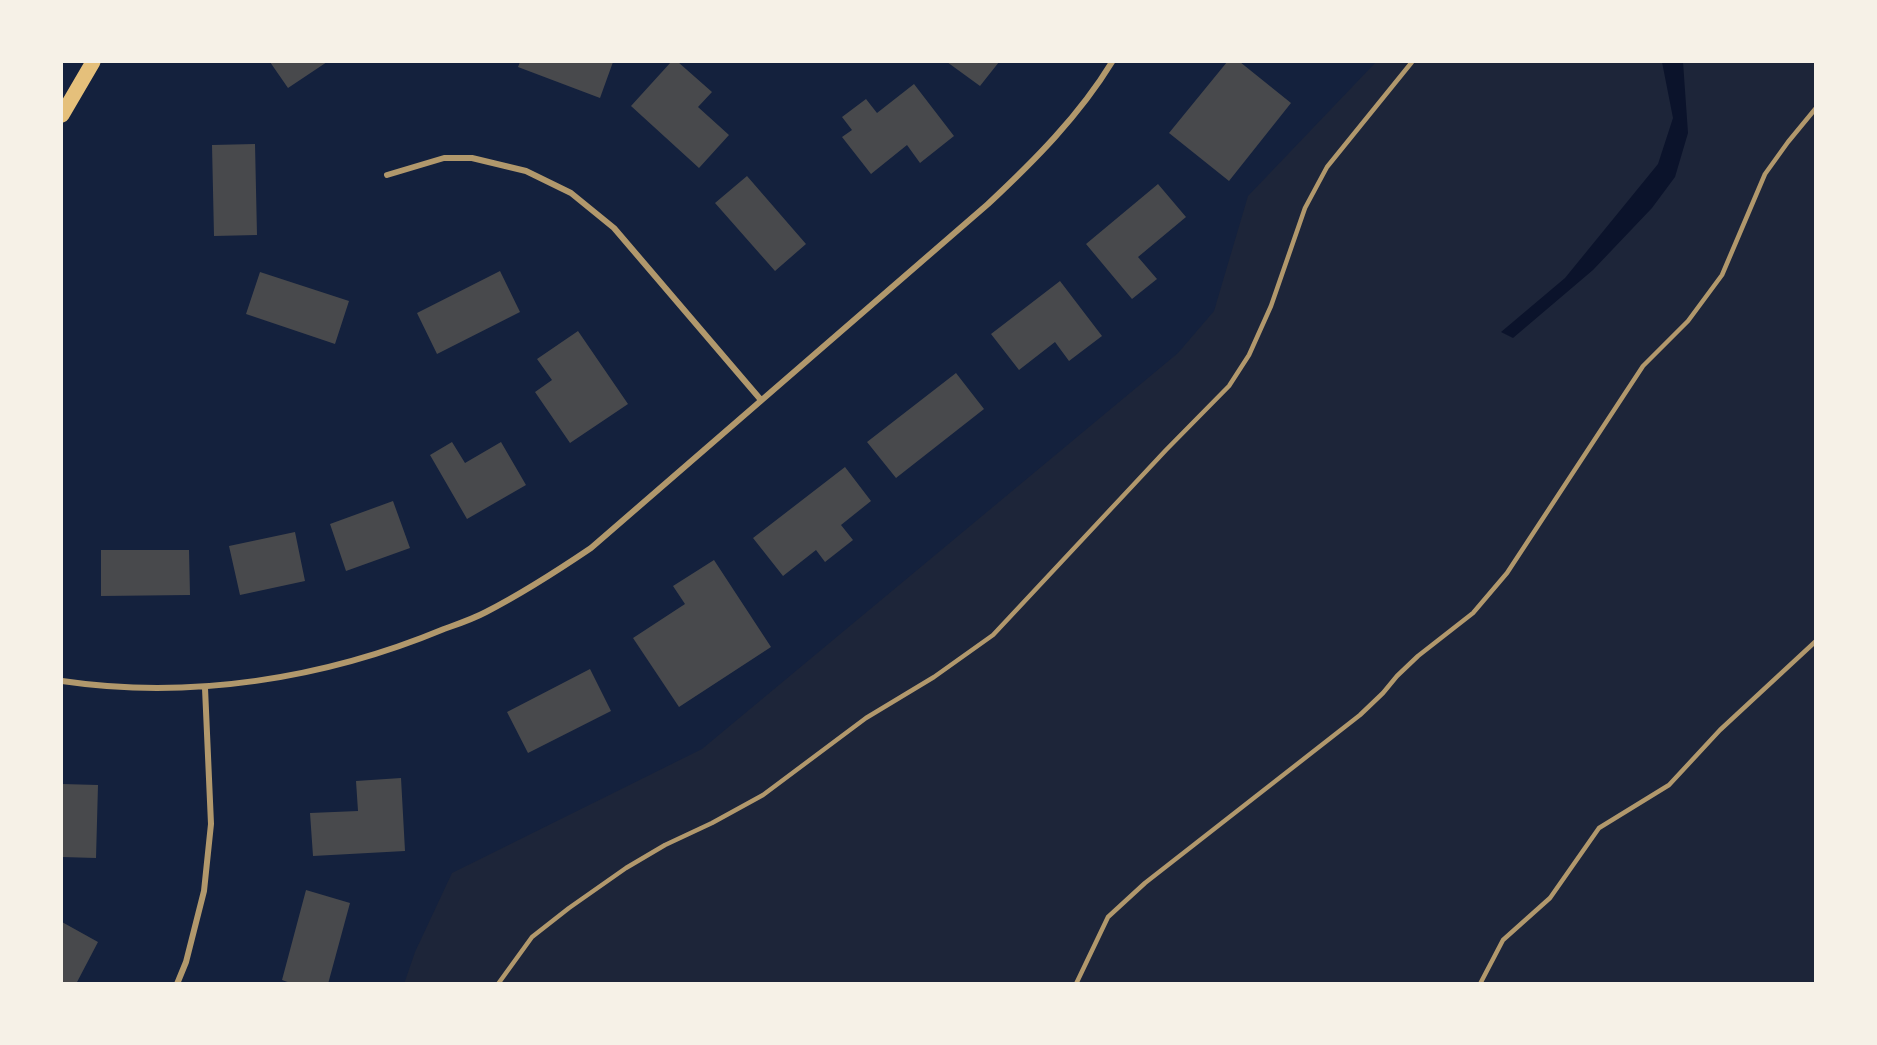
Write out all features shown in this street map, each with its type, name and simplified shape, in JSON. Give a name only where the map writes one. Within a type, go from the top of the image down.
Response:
[{"type":"main road","points":[[62,115],[93,62]]},
{"type":"street","points":[[62,681],[89,685],[205,688],[291,676],[410,644],[484,613],[539,583],[591,548],[988,204],[1034,161],[1102,79],[1112,62]]},
{"type":"street","points":[[387,175],[444,158],[472,158],[526,171],[571,193],[614,228],[761,400]]},
{"type":"street","points":[[177,984],[186,962],[204,891],[211,824],[205,688]]},
{"type":"lane","points":[[498,984],[532,937],[569,908],[626,868],[665,845],[763,795],[866,718],[934,677],[993,635],[1229,386],[1249,355],[1271,306],[1305,208],[1327,167],[1412,62]]},
{"type":"lane","points":[[1076,984],[1108,917],[1145,882],[1360,715],[1418,656],[1473,613],[1508,573],[1643,366],[1688,321],[1722,275],[1765,174],[1815,108]]},
{"type":"lane","points":[[1480,984],[1503,940],[1550,898],[1599,828],[1669,784],[1720,730],[1815,641]]},
{"type":"shaded area","points":[[1376,62],[1815,62],[1815,983],[404,984],[415,952],[452,873],[702,749],[1178,353],[1214,311],[1248,196]]},
{"type":"shaded area","points":[[1662,62],[1683,62],[1688,133],[1675,177],[1652,208],[1593,270],[1513,338],[1501,332],[1565,278],[1658,164],[1673,118]]},
{"type":"building","points":[[270,62],[327,62],[288,88]]},
{"type":"building","points":[[520,62],[613,62],[600,98],[518,67]]},
{"type":"building","points":[[671,62],[678,62],[712,92],[698,107],[729,135],[699,168],[631,106]]},
{"type":"building","points":[[947,62],[999,62],[980,86]]},
{"type":"building","points":[[1227,62],[1240,62],[1291,103],[1229,181],[1169,133]]},
{"type":"building","points":[[914,84],[954,136],[920,163],[907,145],[871,174],[842,137],[852,130],[842,117],[866,99],[877,113]]},
{"type":"building","points":[[255,144],[257,235],[214,236],[212,145]]},
{"type":"building","points":[[747,176],[806,244],[775,271],[715,203]]},
{"type":"building","points":[[1158,184],[1186,217],[1138,257],[1157,279],[1132,299],[1086,244]]},
{"type":"building","points":[[500,271],[520,312],[437,354],[417,313]]},
{"type":"building","points":[[260,272],[349,301],[335,344],[246,314]]},
{"type":"building","points":[[1060,281],[1102,336],[1069,361],[1055,342],[1019,370],[991,334]]},
{"type":"building","points":[[578,331],[628,404],[570,443],[535,392],[552,380],[537,359]]},
{"type":"building","points":[[956,373],[984,409],[896,478],[867,442]]},
{"type":"building","points":[[452,442],[465,463],[501,442],[526,485],[467,519],[430,455]]},
{"type":"building","points":[[845,467],[871,501],[841,525],[853,540],[825,562],[816,550],[783,576],[753,538]]},
{"type":"building","points":[[393,501],[410,548],[346,571],[330,524]]},
{"type":"building","points":[[295,532],[305,581],[240,595],[229,546]]},
{"type":"building","points":[[101,550],[189,550],[190,595],[101,596]]},
{"type":"building","points":[[714,560],[771,647],[679,707],[633,638],[685,604],[673,586]]},
{"type":"building","points":[[590,669],[611,711],[528,753],[507,712]]},
{"type":"building","points":[[401,778],[405,851],[313,856],[310,813],[358,811],[356,781]]},
{"type":"building","points":[[62,784],[98,785],[96,858],[62,857]]},
{"type":"building","points":[[306,890],[350,903],[328,984],[293,984],[282,980]]},
{"type":"building","points":[[62,922],[98,942],[76,984],[62,984]]}]
